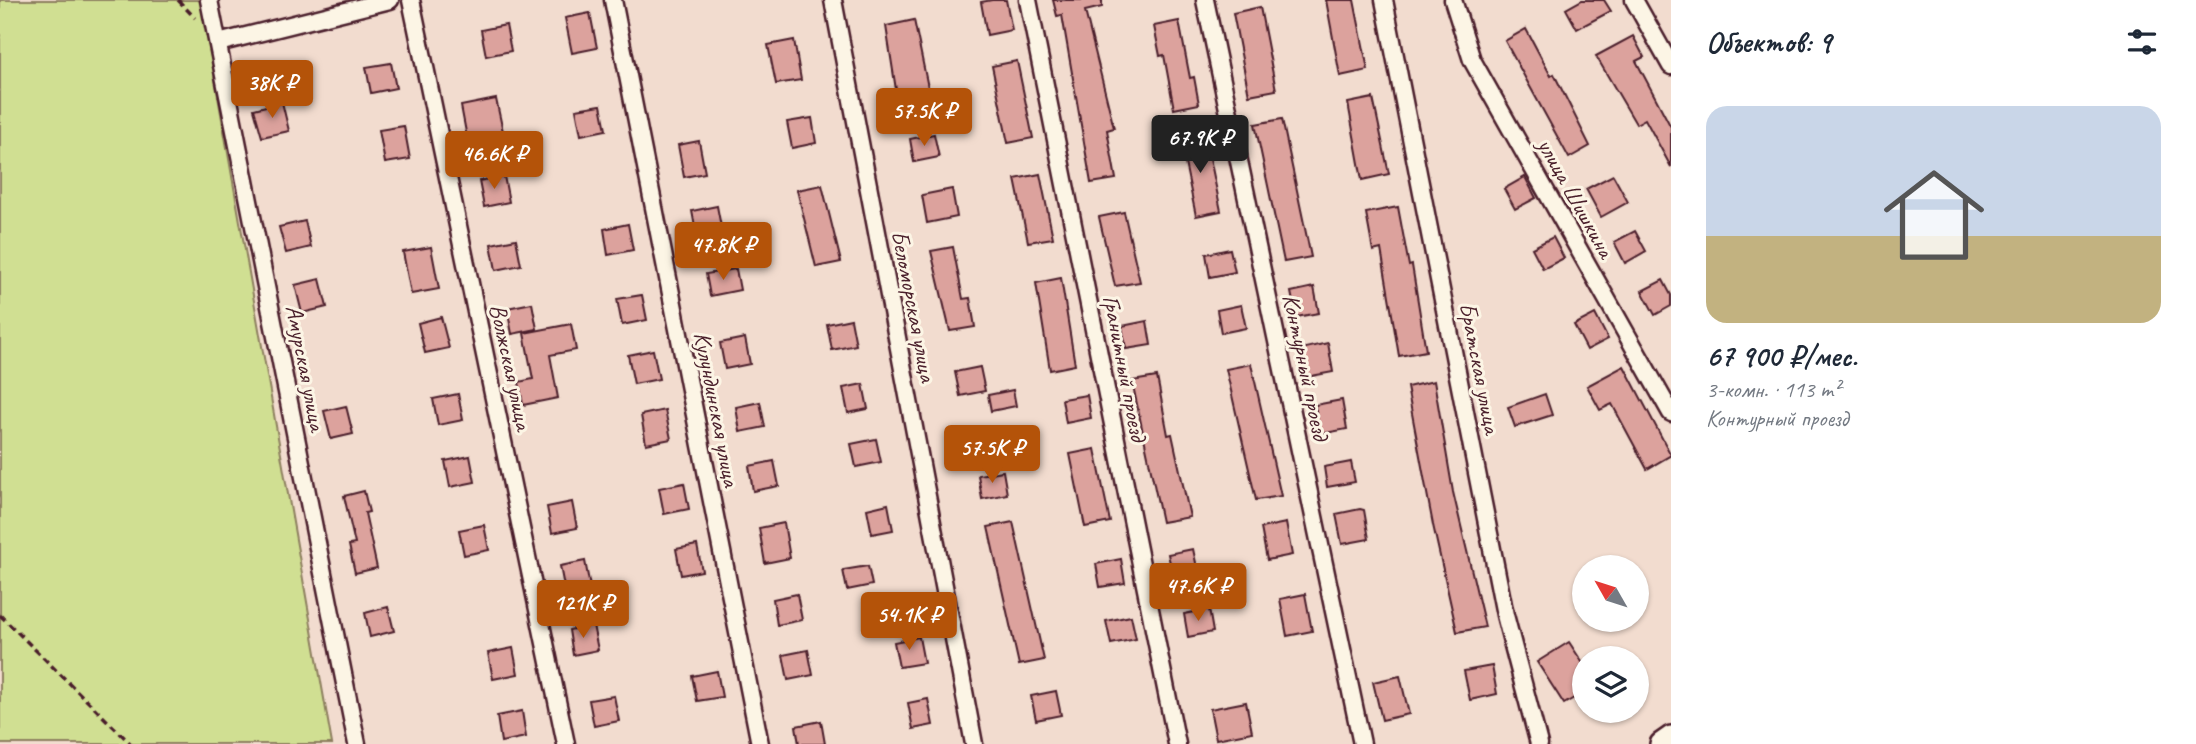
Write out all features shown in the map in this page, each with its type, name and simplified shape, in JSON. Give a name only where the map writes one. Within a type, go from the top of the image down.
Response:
[{"type":"main road","points":[[1661,744],[1671,737]]},
{"type":"street","name":"Амурская улица","points":[[209,0],[357,744]]},
{"type":"street","points":[[218,43],[390,0]]},
{"type":"street","name":"Волжская улица","points":[[411,0],[565,744]]},
{"type":"street","name":"Кулундинская улица","points":[[612,0],[760,744]]},
{"type":"street","name":"Беломорская улица","points":[[833,0],[974,744]]},
{"type":"street","name":"Гранитный проезд","points":[[1028,0],[1177,744]]},
{"type":"street","name":"Контурный проезд","points":[[1205,0],[1362,744]]},
{"type":"street","name":"Братская улица","points":[[1384,0],[1506,615],[1539,744]]},
{"type":"street","name":"улица Шишкина","points":[[1453,0],[1472,60],[1671,413]]},
{"type":"street","points":[[1634,0],[1671,66]]},
{"type":"path","points":[[0,615],[131,744]]},
{"type":"green space","points":[[0,0],[201,0],[332,744],[0,744]]},
{"type":"building","points":[[1006,0],[1012,30],[987,35],[981,2]]},
{"type":"building","points":[[1053,0],[1102,0],[1102,7],[1085,11],[1114,128],[1107,130],[1116,179],[1091,183],[1062,15],[1057,16]]},
{"type":"building","points":[[1326,0],[1354,0],[1368,70],[1340,76]]},
{"type":"building","points":[[1582,0],[1604,0],[1611,11],[1577,29],[1566,9]]},
{"type":"building","points":[[1260,7],[1276,90],[1249,95],[1233,13]]},
{"type":"building","points":[[590,13],[597,48],[572,53],[565,18]]},
{"type":"building","points":[[914,20],[931,102],[899,109],[886,26]]},
{"type":"building","points":[[1179,21],[1190,78],[1194,77],[1199,104],[1174,109],[1164,55],[1160,56],[1154,26]]},
{"type":"building","points":[[506,25],[511,51],[486,56],[481,30]]},
{"type":"building","points":[[1526,29],[1551,76],[1554,74],[1590,146],[1569,158],[1505,41]]},
{"type":"building","points":[[1633,36],[1644,57],[1636,61],[1671,127],[1671,167],[1645,119],[1636,124],[1596,56]]},
{"type":"building","points":[[794,40],[801,80],[776,84],[768,45]]},
{"type":"building","points":[[1017,61],[1033,138],[1008,143],[992,66]]},
{"type":"building","points":[[391,63],[396,88],[371,93],[366,67]]},
{"type":"building","points":[[1373,98],[1389,174],[1362,180],[1348,103]]},
{"type":"building","points":[[496,99],[504,136],[468,143],[461,106]]},
{"type":"building","points":[[282,102],[289,131],[262,137],[254,109]]},
{"type":"building","points":[[601,105],[606,130],[581,135],[576,109]]},
{"type":"building","points":[[812,118],[816,143],[792,148],[787,122]]},
{"type":"building","points":[[1282,119],[1311,257],[1284,262],[1255,124]]},
{"type":"building","points":[[404,126],[410,159],[385,163],[379,130]]},
{"type":"building","points":[[934,134],[939,157],[914,162],[910,139]]},
{"type":"building","points":[[1205,134],[1221,211],[1196,216],[1180,139]]},
{"type":"building","points":[[699,141],[705,173],[684,177],[678,145]]},
{"type":"building","points":[[1040,174],[1053,238],[1028,242],[1015,179]]},
{"type":"building","points":[[1613,175],[1628,202],[1601,217],[1586,189]]},
{"type":"building","points":[[504,176],[509,202],[484,207],[479,181]]},
{"type":"building","points":[[1525,177],[1536,198],[1515,209],[1504,189]]},
{"type":"building","points":[[822,185],[841,262],[816,267],[797,190]]},
{"type":"building","points":[[952,189],[957,217],[927,223],[922,195]]},
{"type":"building","points":[[717,206],[722,232],[697,237],[692,211]]},
{"type":"building","points":[[1398,207],[1409,266],[1412,265],[1426,351],[1399,356],[1381,249],[1373,251],[1366,213]]},
{"type":"building","points":[[1124,212],[1140,282],[1115,286],[1099,217]]},
{"type":"building","points":[[305,221],[311,247],[286,253],[279,227]]},
{"type":"building","points":[[628,224],[633,250],[608,255],[604,229]]},
{"type":"building","points":[[1635,231],[1646,251],[1625,263],[1614,242]]},
{"type":"building","points":[[1553,237],[1564,258],[1543,269],[1532,248]]},
{"type":"building","points":[[516,239],[521,265],[496,270],[491,244]]},
{"type":"building","points":[[431,247],[439,289],[411,294],[403,252]]},
{"type":"building","points":[[953,247],[963,299],[970,298],[975,327],[950,331],[931,251]]},
{"type":"building","points":[[1230,249],[1235,272],[1210,277],[1206,254]]},
{"type":"building","points":[[736,269],[740,290],[710,296],[706,274]]},
{"type":"building","points":[[1061,278],[1075,365],[1050,370],[1036,283]]},
{"type":"building","points":[[320,279],[327,307],[302,313],[295,285]]},
{"type":"building","points":[[1663,280],[1671,295],[1671,306],[1655,315],[1642,291]]},
{"type":"building","points":[[1314,287],[1319,313],[1296,317],[1291,292]]},
{"type":"building","points":[[642,295],[647,320],[622,325],[617,299]]},
{"type":"building","points":[[532,303],[537,329],[512,334],[507,308]]},
{"type":"building","points":[[1241,305],[1246,328],[1221,333],[1217,310]]},
{"type":"building","points":[[1595,314],[1608,339],[1587,350],[1574,325]]},
{"type":"building","points":[[441,317],[449,348],[425,353],[418,323]]},
{"type":"building","points":[[851,319],[856,345],[832,350],[827,324]]},
{"type":"building","points":[[1147,321],[1151,345],[1126,349],[1122,326]]},
{"type":"building","points":[[571,324],[576,350],[550,355],[558,398],[523,405],[519,382],[533,379],[524,333]]},
{"type":"building","points":[[745,338],[750,364],[725,369],[720,343]]},
{"type":"building","points":[[1328,343],[1333,372],[1306,377],[1301,349]]},
{"type":"building","points":[[653,350],[659,379],[634,384],[628,355]]},
{"type":"building","points":[[1251,364],[1281,496],[1256,500],[1226,369]]},
{"type":"building","points":[[1624,366],[1671,455],[1647,469],[1612,404],[1600,410],[1587,386]]},
{"type":"building","points":[[980,367],[985,391],[960,396],[955,372]]},
{"type":"building","points":[[1157,377],[1168,435],[1172,434],[1190,517],[1162,522],[1132,381]]},
{"type":"building","points":[[1434,381],[1453,492],[1485,627],[1457,632],[1433,525],[1407,387]]},
{"type":"building","points":[[863,384],[868,409],[848,413],[843,388]]},
{"type":"building","points":[[1013,390],[1016,406],[991,411],[988,395]]},
{"type":"building","points":[[458,394],[463,420],[438,425],[433,399]]},
{"type":"building","points":[[1545,394],[1552,415],[1515,427],[1508,407]]},
{"type":"building","points":[[1087,395],[1091,418],[1066,423],[1062,399]]},
{"type":"building","points":[[1342,400],[1347,429],[1320,434],[1315,405]]},
{"type":"building","points":[[760,402],[765,427],[740,432],[736,407]]},
{"type":"building","points":[[346,406],[353,434],[331,439],[324,411]]},
{"type":"building","points":[[665,410],[671,439],[646,444],[641,415]]},
{"type":"building","points":[[876,439],[881,462],[856,467],[851,444]]},
{"type":"building","points":[[1095,449],[1110,522],[1085,527],[1070,454]]},
{"type":"building","points":[[470,456],[475,482],[450,487],[445,461]]},
{"type":"building","points":[[774,461],[779,486],[753,491],[749,466]]},
{"type":"building","points":[[1351,462],[1355,482],[1327,487],[1324,467]]},
{"type":"building","points":[[1003,471],[1007,494],[982,499],[978,475]]},
{"type":"building","points":[[684,483],[689,509],[664,514],[659,488]]},
{"type":"building","points":[[364,491],[369,512],[365,513],[377,568],[355,573],[349,545],[355,544],[344,496]]},
{"type":"building","points":[[572,502],[577,528],[552,533],[547,507]]},
{"type":"building","points":[[888,504],[893,530],[872,534],[867,509]]},
{"type":"building","points":[[1364,510],[1369,539],[1342,544],[1336,514]]},
{"type":"building","points":[[1013,522],[1044,660],[1019,665],[988,527]]},
{"type":"building","points":[[784,523],[790,558],[765,563],[759,528]]},
{"type":"building","points":[[1286,523],[1292,555],[1267,560],[1261,528]]},
{"type":"building","points":[[484,525],[489,550],[464,555],[459,530]]},
{"type":"building","points":[[697,545],[702,571],[681,575],[676,549]]},
{"type":"building","points":[[1193,549],[1198,572],[1173,577],[1168,554]]},
{"type":"building","points":[[1121,559],[1125,583],[1100,587],[1096,564]]},
{"type":"building","points":[[585,561],[590,587],[565,592],[560,566]]},
{"type":"building","points":[[868,566],[872,585],[847,590],[843,570]]},
{"type":"building","points":[[797,594],[802,620],[777,625],[773,599]]},
{"type":"building","points":[[1305,594],[1312,631],[1287,636],[1280,599]]},
{"type":"building","points":[[388,607],[394,631],[370,637],[365,613]]},
{"type":"building","points":[[1209,609],[1213,632],[1188,637],[1184,614]]},
{"type":"building","points":[[1131,616],[1136,639],[1111,644],[1106,621]]},
{"type":"building","points":[[593,625],[598,650],[573,655],[569,630]]},
{"type":"building","points":[[919,637],[924,663],[899,667],[894,642]]},
{"type":"building","points":[[1569,642],[1572,647],[1572,699],[1564,704],[1537,662]]},
{"type":"building","points":[[513,648],[518,674],[493,679],[488,653]]},
{"type":"building","points":[[808,650],[813,675],[788,680],[783,655]]},
{"type":"building","points":[[1492,666],[1497,694],[1470,700],[1464,671]]},
{"type":"building","points":[[717,671],[722,697],[697,701],[692,676]]},
{"type":"building","points":[[1400,676],[1409,714],[1382,720],[1373,682]]},
{"type":"building","points":[[1056,691],[1061,715],[1036,720],[1031,696]]},
{"type":"building","points":[[614,696],[619,721],[594,726],[589,700]]},
{"type":"building","points":[[928,699],[933,725],[913,729],[908,703]]},
{"type":"building","points":[[1246,702],[1252,732],[1216,739],[1210,709]]},
{"type":"building","points":[[522,711],[526,737],[501,742],[497,716]]},
{"type":"building","points":[[821,721],[825,744],[799,744],[796,726]]}]
